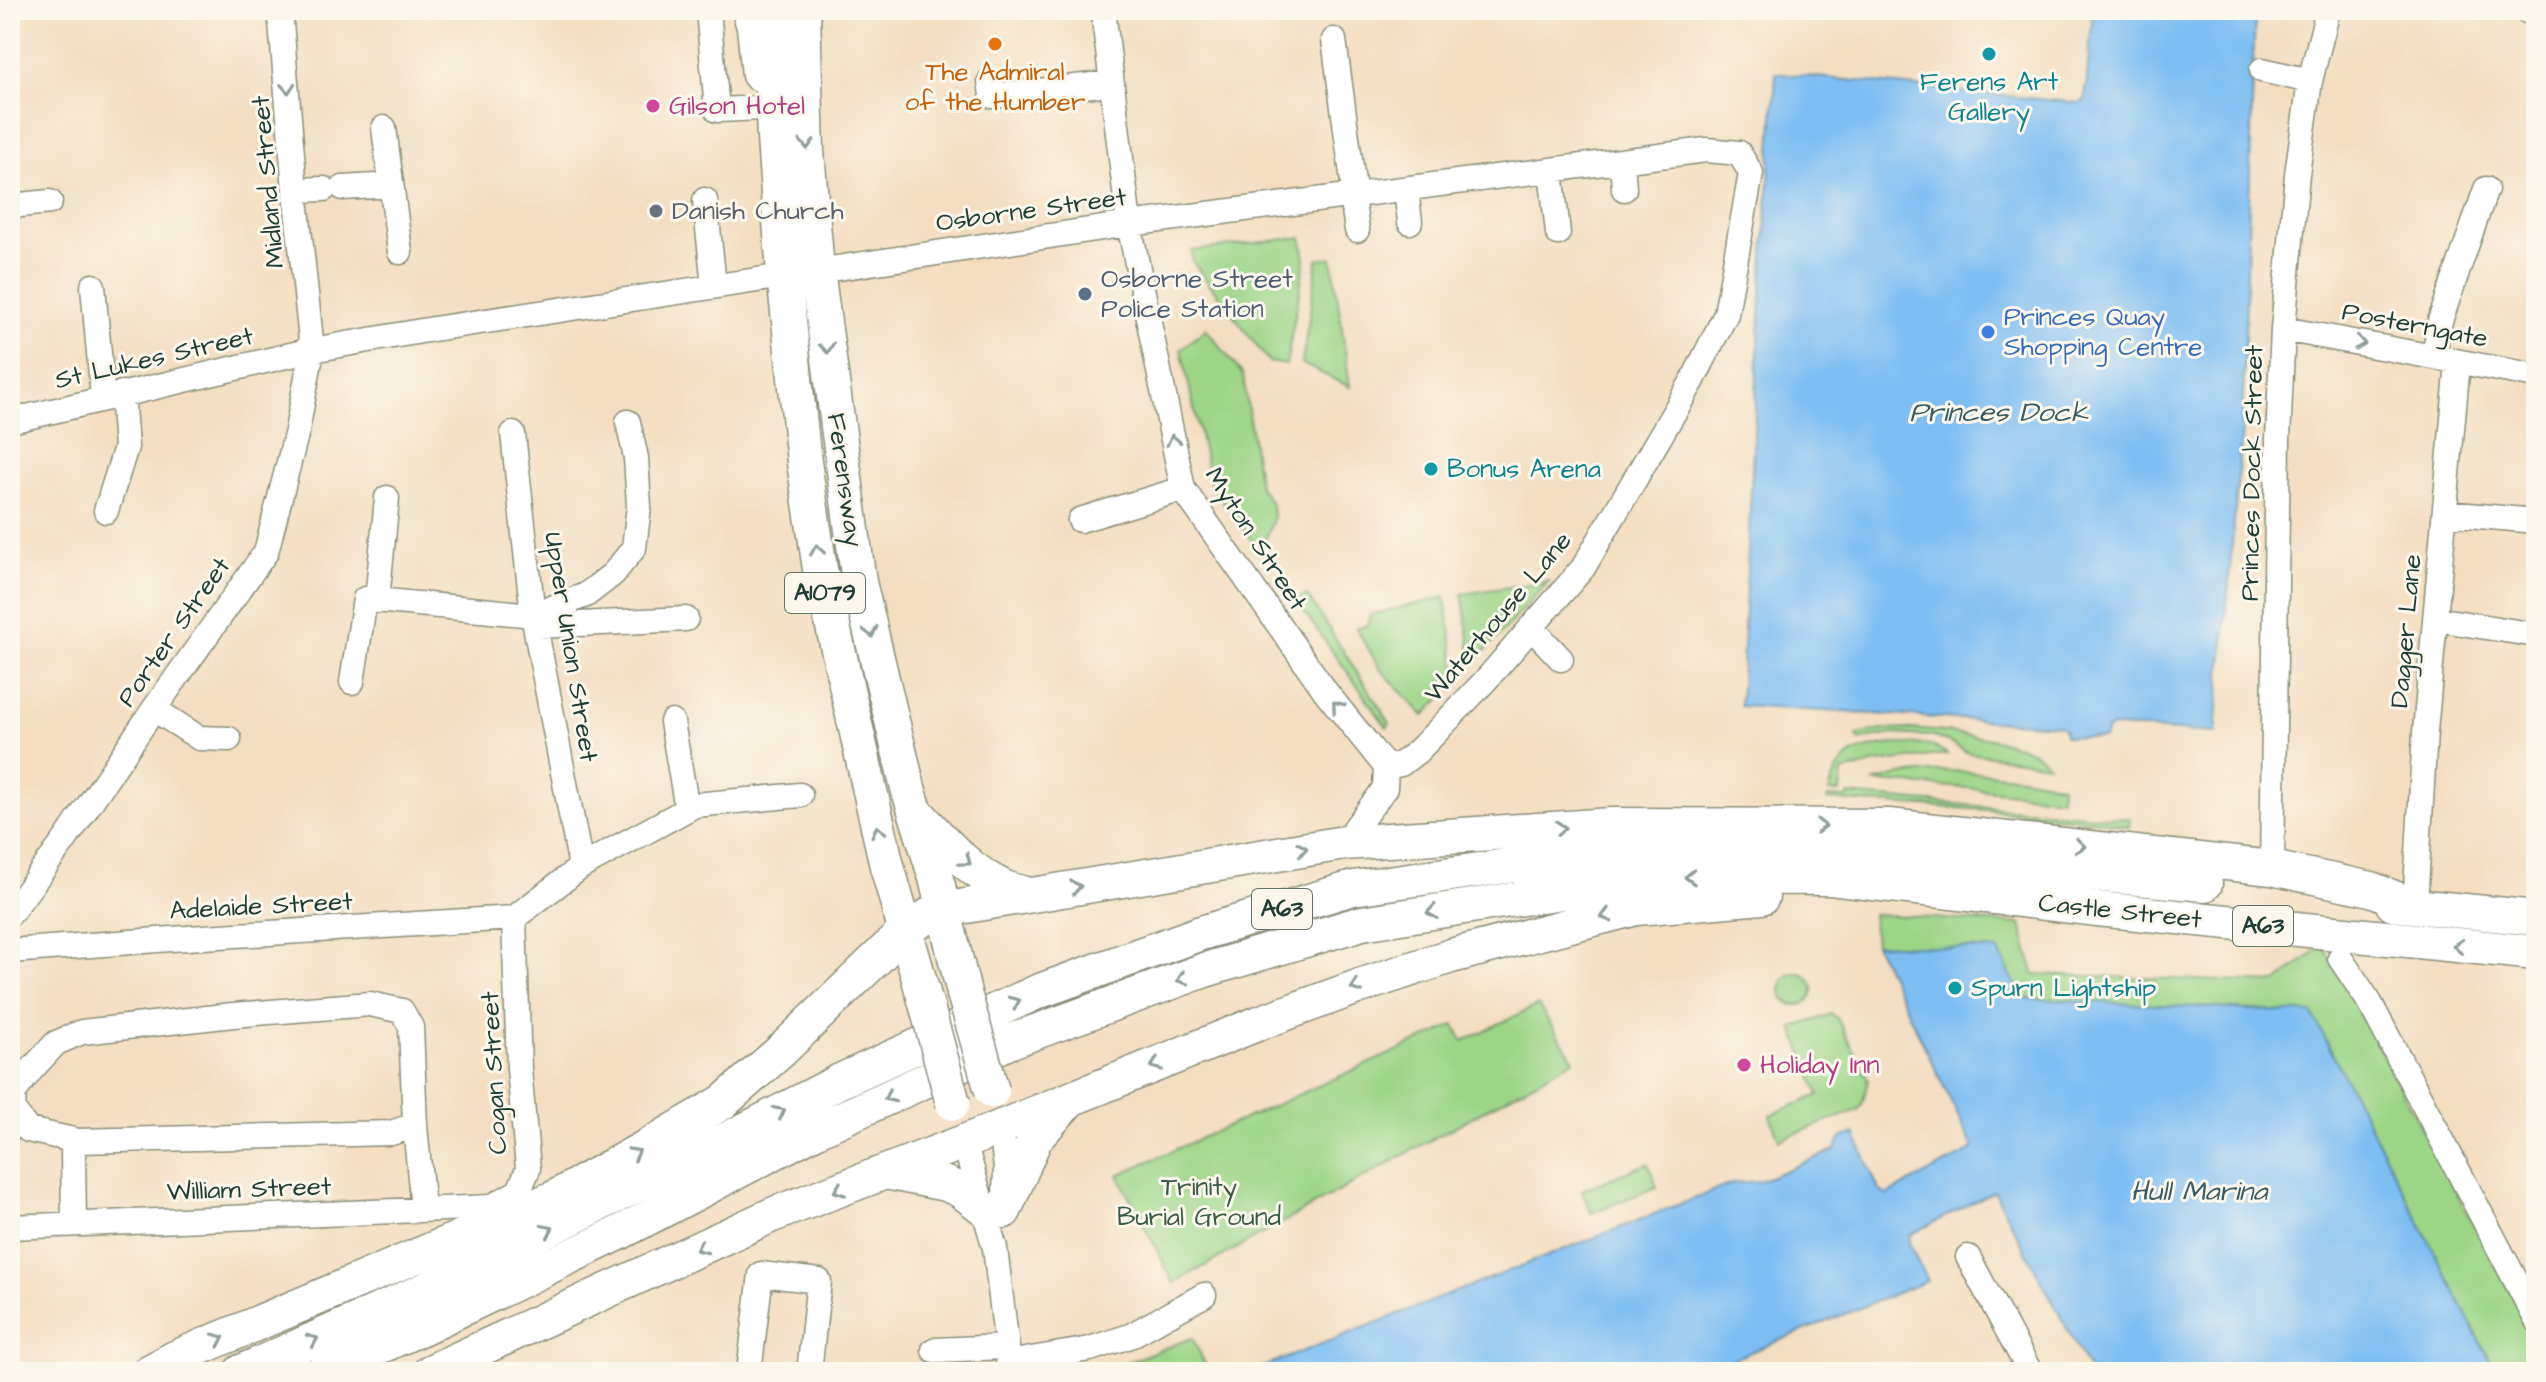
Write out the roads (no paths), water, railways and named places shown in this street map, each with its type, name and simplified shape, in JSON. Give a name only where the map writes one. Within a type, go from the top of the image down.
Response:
[{"type":"highway","name":"Ferensway","points":[[769,10],[770,124],[859,582],[914,810],[937,883],[1001,1126]]},
{"type":"highway","name":"Ferensway","points":[[803,10],[807,152],[800,272],[804,462],[820,569],[863,770],[964,1142]]},
{"type":"highway","points":[[914,810],[954,852],[1004,887],[1030,895]]},
{"type":"highway","name":"A63","points":[[1030,895],[1344,843],[1611,825],[1889,826],[2272,868],[2371,889],[2415,906]]},
{"type":"highway","name":"A63","points":[[241,1372],[427,1289],[840,1081],[1037,992],[1201,933],[1353,888],[1642,851],[1767,852],[1985,863],[2199,883],[2350,902],[2536,918]]},
{"type":"highway","name":"A63","points":[[323,1372],[621,1232],[817,1130],[1011,1041],[1205,970],[1362,923],[1645,879],[1830,878],[1991,897]]},
{"type":"highway","points":[[149,1372],[175,1358],[554,1198],[723,1102],[837,996],[902,918],[936,911],[937,883],[1030,895]]},
{"type":"highway","points":[[430,1372],[772,1215],[964,1142],[1259,1023],[1451,956],[1636,908],[1812,892],[1991,897]]},
{"type":"highway","name":"Castle Street","points":[[1991,897],[2536,953]]},
{"type":"highway","points":[[837,996],[899,975],[918,973],[962,985]]},
{"type":"highway","points":[[886,1172],[946,1184],[995,1210],[1035,1139],[1072,1098]]},
{"type":"main road","points":[[747,10],[758,82],[770,124]]},
{"type":"street","name":"Midland Street","points":[[280,10],[312,350]]},
{"type":"street","points":[[708,10],[717,110],[770,124]]},
{"type":"street","name":"Myton Street","points":[[1103,10],[1129,224],[1183,489],[1326,692],[1386,767]]},
{"type":"street","points":[[2524,10],[2536,14]]},
{"type":"street","name":"Princes Dock Street","points":[[2272,868],[2278,440],[2283,329],[2297,174],[2310,81],[2328,12]]},
{"type":"street","points":[[1334,40],[1357,230]]},
{"type":"street","points":[[2262,70],[2310,81]]},
{"type":"street","points":[[990,81],[992,96],[1111,83]]},
{"type":"street","points":[[384,128],[400,252]]},
{"type":"street","name":"Osborne Street","points":[[312,350],[714,285],[1129,224],[1706,150],[1739,153],[1751,173]]},
{"type":"street","points":[[1622,162],[1624,189]]},
{"type":"street","points":[[1551,171],[1558,233]]},
{"type":"street","name":"Waterhouse Lane","points":[[1386,767],[1401,764],[1418,751],[1485,681],[1583,568],[1693,380],[1726,314],[1751,173]]},
{"type":"street","points":[[295,190],[391,185]]},
{"type":"street","points":[[2434,356],[2440,321],[2486,189]]},
{"type":"street","points":[[1406,190],[1410,222]]},
{"type":"street","points":[[705,200],[714,285]]},
{"type":"street","points":[[10,206],[50,202]]},
{"type":"street","points":[[93,286],[112,396],[126,447],[106,511]]},
{"type":"street","name":"Posterngate","points":[[2283,329],[2536,376]]},
{"type":"street","name":"St Lukes Street","points":[[10,421],[312,350]]},
{"type":"street","name":"Porter Street","points":[[10,914],[266,552],[297,431],[312,350]]},
{"type":"street","name":"Dagger Lane","points":[[2415,906],[2425,732],[2458,362]]},
{"type":"street","points":[[535,620],[586,595],[613,574],[634,548],[639,506],[636,458],[628,422]]},
{"type":"street","name":"Upper Union Street","points":[[513,434],[535,620],[581,867]]},
{"type":"street","points":[[1080,520],[1183,489]]},
{"type":"street","points":[[377,600],[387,498]]},
{"type":"street","points":[[2445,513],[2536,521]]},
{"type":"street","points":[[352,682],[365,599],[535,620],[686,619]]},
{"type":"street","points":[[2436,619],[2536,635]]},
{"type":"street","points":[[1531,627],[1561,659]]},
{"type":"street","points":[[154,709],[199,738],[229,739]]},
{"type":"street","points":[[672,722],[687,809]]},
{"type":"street","points":[[1344,843],[1385,788],[1386,767]]},
{"type":"street","points":[[514,918],[581,867],[695,805],[800,795]]},
{"type":"street","name":"Adelaide Street","points":[[10,951],[514,918]]},
{"type":"street","name":"Cogan Street","points":[[491,1207],[519,1191],[528,1169],[519,1069],[514,918]]},
{"type":"street","points":[[2340,958],[2370,1003],[2535,1315]]},
{"type":"street","points":[[415,1125],[391,1133],[78,1141],[28,1130],[13,1110],[14,1092],[56,1043],[82,1032],[370,1004],[402,1011],[411,1027],[415,1125],[434,1210]]},
{"type":"street","points":[[1001,1126],[1006,1169],[995,1210],[995,1248],[1008,1360]]},
{"type":"street","points":[[74,1224],[73,1147],[78,1141]]},
{"type":"street","points":[[964,1142],[995,1210]]},
{"type":"street","name":"William Street","points":[[10,1227],[491,1207]]},
{"type":"street","points":[[1968,1257],[2030,1372]]},
{"type":"street","points":[[749,1372],[761,1274],[819,1281],[809,1372]]},
{"type":"street","points":[[934,1350],[1008,1360],[1090,1349],[1130,1336],[1204,1295]]},
{"type":"water","name":"Princes Dock","points":[[2093,10],[2255,10],[2242,428],[2216,733],[2112,727],[2104,738],[2065,736],[2064,729],[2059,725],[1740,706],[1776,73],[2079,103],[2085,100]]},
{"type":"water","name":"Hull Marina","points":[[1875,944],[1998,950],[2022,998],[2312,1013],[2496,1372],[2090,1372],[1994,1191],[1910,1235],[1909,1244],[1927,1281],[1701,1372],[1250,1372],[1734,1183],[1760,1181],[1835,1150],[1841,1137],[1855,1134],[1879,1190],[1887,1195],[1974,1149]]},
{"type":"place","name":"The Admiral of the Humber","points":[[995,44]]},
{"type":"place","name":"Ferens Art Gallery","points":[[1989,54]]},
{"type":"place","name":"Gilson Hotel","points":[[653,106]]},
{"type":"place","name":"Danish Church","points":[[656,211]]},
{"type":"place","name":"Osborne Street Police Station","points":[[1085,294]]},
{"type":"place","name":"Princes Quay Shopping Centre","points":[[1988,332]]},
{"type":"place","name":"Bonus Arena","points":[[1431,469]]},
{"type":"place","name":"Spurn Lightship","points":[[1955,988]]},
{"type":"place","name":"Holiday Inn","points":[[1744,1065]]},
{"type":"park label","name":"Trinity Burial Ground","points":[[1199,1202]]}]
